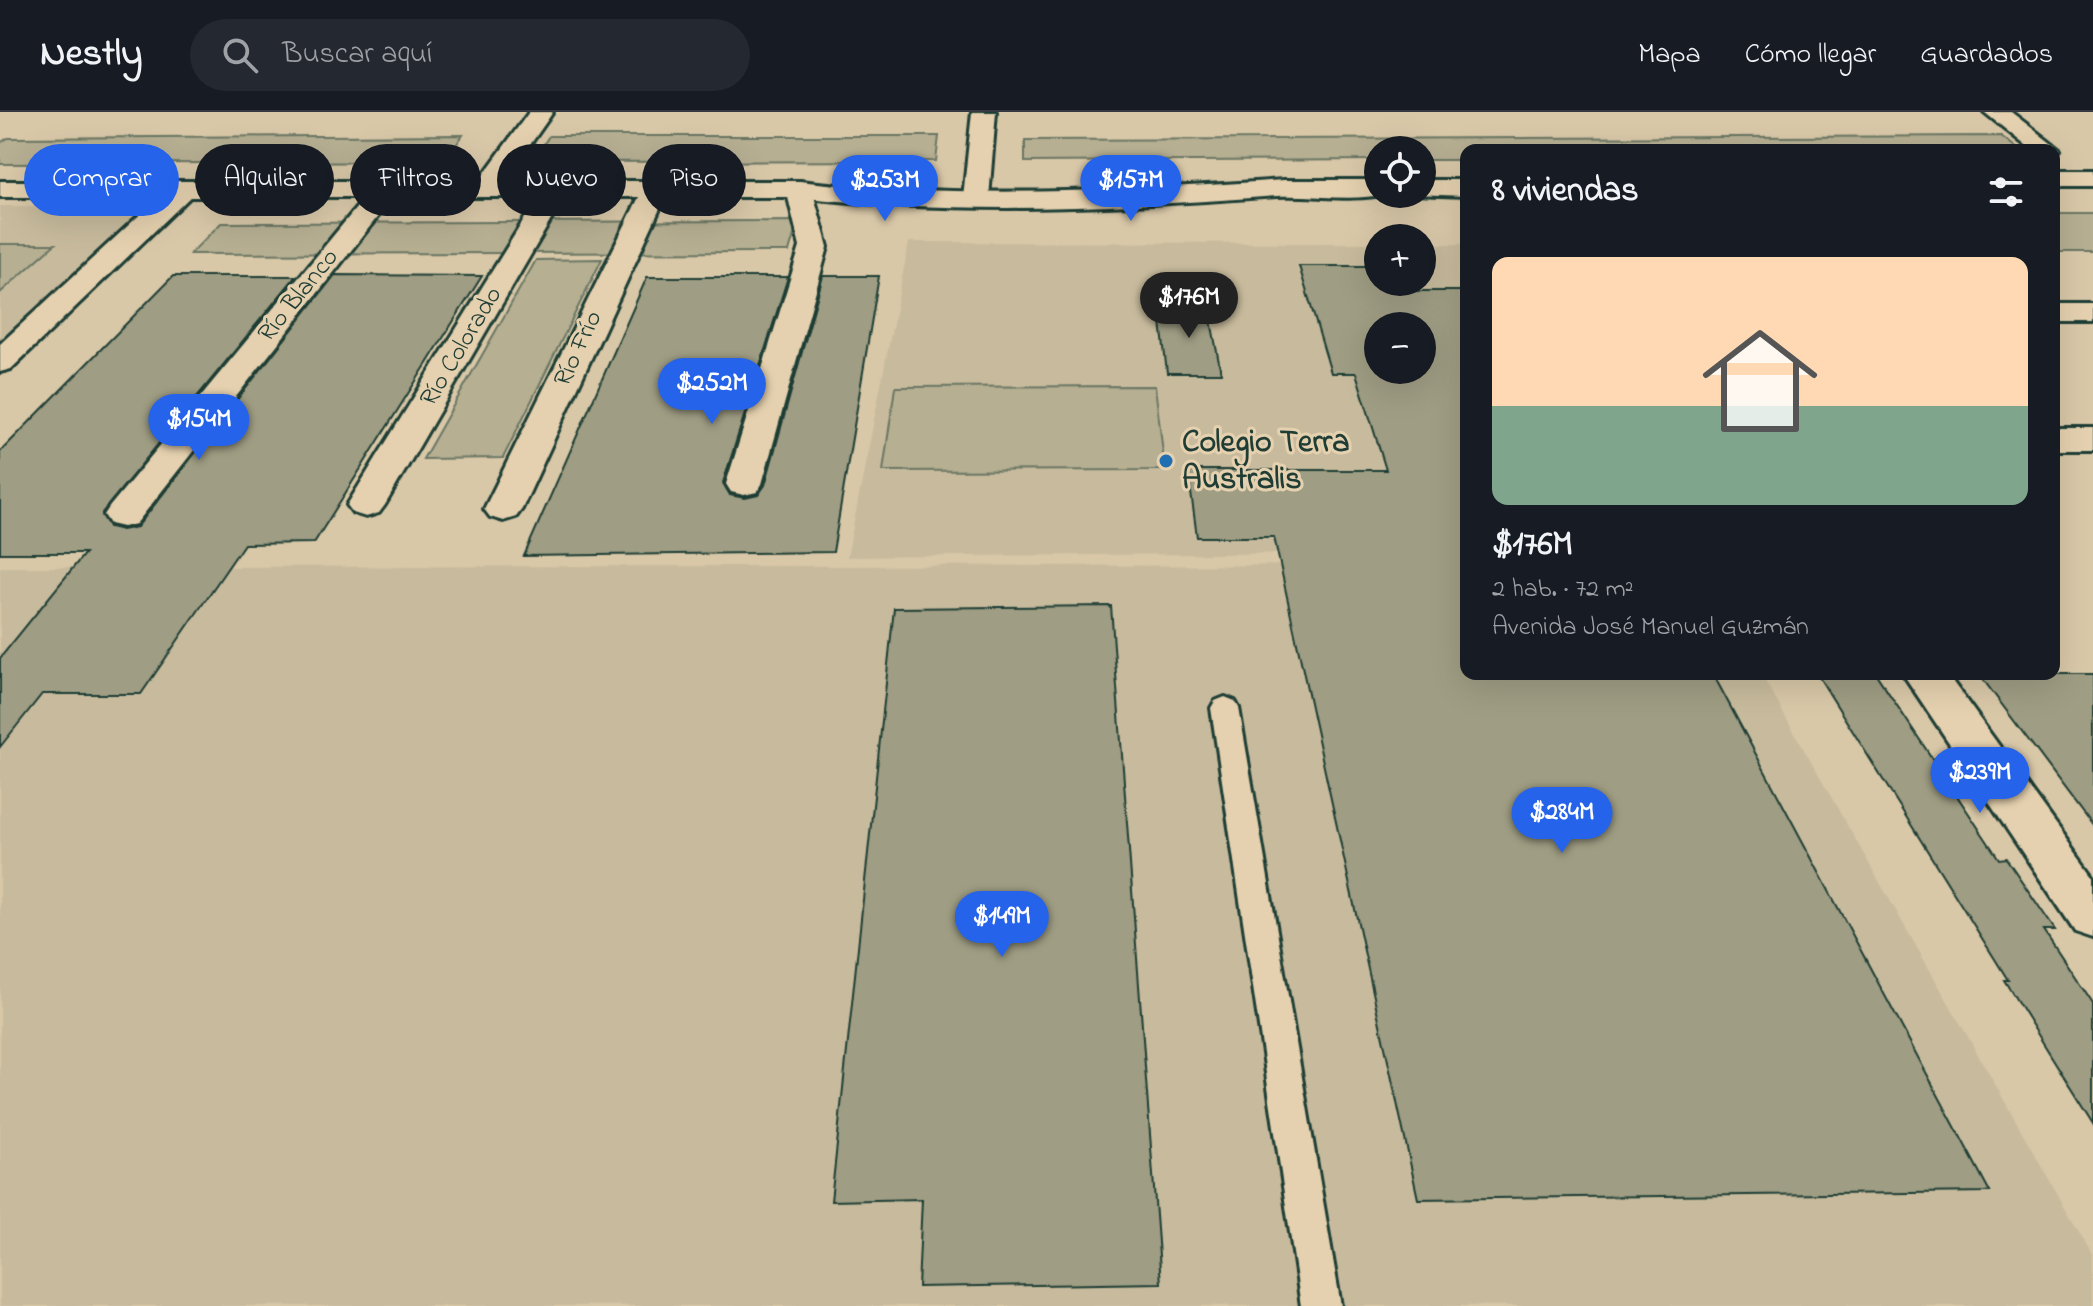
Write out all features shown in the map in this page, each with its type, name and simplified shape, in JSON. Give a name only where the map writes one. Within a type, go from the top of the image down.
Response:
[{"type":"street","points":[[486,189],[541,112]]},
{"type":"street","points":[[976,188],[984,112]]},
{"type":"street","points":[[1996,112],[2039,144]]},
{"type":"street","points":[[2060,160],[2090,185]]},
{"type":"street","points":[[2060,179],[2090,185]]},
{"type":"street","points":[[2060,195],[2090,185]]},
{"type":"street","points":[[746,189],[799,189],[868,197],[976,188],[1181,196],[1284,188],[1364,188]]},
{"type":"street","points":[[1436,188],[1460,188]]},
{"type":"street","points":[[0,189],[350,190]]},
{"type":"street","points":[[481,189],[497,189]]},
{"type":"street","points":[[744,484],[814,247],[799,189]]},
{"type":"street","points":[[0,362],[182,190]]},
{"type":"street","name":"Río Blanco","points":[[123,515],[364,216]]},
{"type":"street","name":"Río Colorado","points":[[366,505],[540,216]]},
{"type":"street","name":"Río Frío","points":[[503,509],[643,216]]},
{"type":"street","points":[[2060,313],[2093,313]]},
{"type":"street","points":[[2060,439],[2093,439]]},
{"type":"street","points":[[1928,680],[2093,915]]},
{"type":"lane","points":[[1225,708],[1321,1306]]},
{"type":"shaded area","points":[[463,135],[457,144],[350,144],[350,162],[334,162],[334,144],[195,144],[195,163],[179,163],[179,144],[24,144],[24,164],[0,164],[0,143],[8,138]]},
{"type":"shaded area","points":[[549,136],[939,136],[936,161],[746,161],[746,144],[642,144],[642,162],[626,162],[626,144],[544,144]]},
{"type":"shaded area","points":[[2001,136],[2011,144],[1460,144],[1460,160],[1436,160],[1436,138]]},
{"type":"shaded area","points":[[1364,139],[1364,160],[1025,162],[1025,140]]},
{"type":"shaded area","points":[[0,206],[24,206],[24,216],[142,216],[0,350]]},
{"type":"shaded area","points":[[2060,213],[2093,213],[2093,252],[2060,252]]},
{"type":"shaded area","points":[[798,221],[789,252],[190,254],[221,223]]},
{"type":"shaded area","name":"Colegio Terra Australis","points":[[909,242],[1364,243],[1364,296],[1436,296],[1436,244],[1460,244],[1460,552],[847,557]]},
{"type":"shaded area","points":[[0,244],[55,244],[0,293]]},
{"type":"shaded area","points":[[602,259],[503,458],[423,459],[536,260]]},
{"type":"shaded area","points":[[1155,386],[1165,470],[883,471],[895,387]]},
{"type":"shaded area","points":[[1460,565],[1460,680],[1764,680],[2093,1256],[2093,1306],[0,1306],[0,567]]},
{"type":"building","points":[[1299,266],[1364,266],[1364,296],[1436,296],[1436,291],[1460,291],[1460,680],[1716,680],[1990,1192],[1418,1199],[1274,537],[1197,537],[1188,470],[1386,470],[1356,373],[1331,373]]},
{"type":"building","points":[[335,275],[482,276],[314,543],[244,544],[141,694],[42,694],[0,747],[0,658],[85,553],[0,553],[0,452],[173,276],[296,276],[102,513],[109,527],[122,530],[137,527]]},
{"type":"building","points":[[823,276],[879,276],[833,552],[524,556],[647,277],[788,277],[723,483],[730,495],[745,498],[758,495],[765,485]]},
{"type":"building","points":[[1159,305],[1208,305],[1221,373],[1167,373]]},
{"type":"building","points":[[1111,606],[1161,1283],[918,1287],[922,1199],[831,1201],[894,608]]},
{"type":"building","points":[[2060,674],[2093,674],[2093,826],[1984,680],[2060,680]]},
{"type":"building","points":[[1821,680],[1880,680],[1999,859],[2006,858],[2055,930],[2044,930],[2093,1004],[2093,1123],[2004,980],[2008,980]]},
{"type":"place","name":"Colegio Terra Australis","points":[[1166,461]]}]
